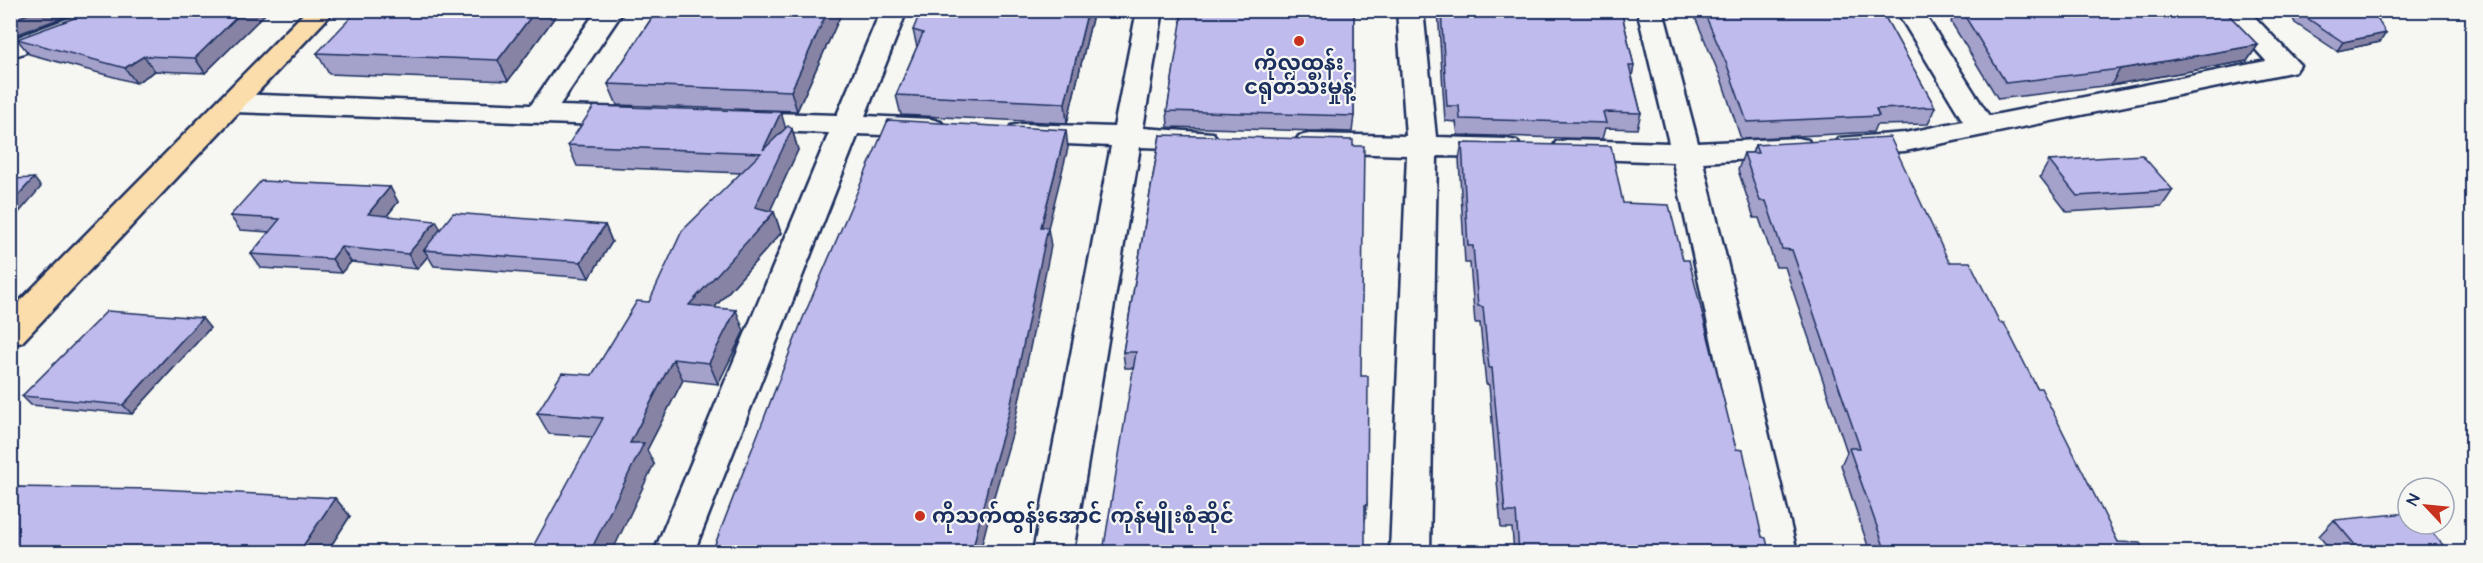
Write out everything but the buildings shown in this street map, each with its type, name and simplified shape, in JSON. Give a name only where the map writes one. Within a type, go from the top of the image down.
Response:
[{"type":"main road","points":[[10,333],[322,10]]},
{"type":"street","points":[[10,50],[117,10]]},
{"type":"street","points":[[539,114],[611,10]]},
{"type":"street","points":[[674,552],[894,10]]},
{"type":"street","points":[[1053,552],[1150,10]]},
{"type":"street","points":[[1410,10],[1422,146],[1410,552]]},
{"type":"street","points":[[1650,10],[1686,153],[1777,552]]},
{"type":"street","points":[[1909,10],[1981,127]]},
{"type":"street","points":[[1281,142],[1686,153],[1905,142],[2286,65],[2233,10]]},
{"type":"street","points":[[233,103],[658,118]]},
{"type":"street","points":[[718,120],[954,129]]},
{"type":"street","points":[[988,131],[1233,141]]},
{"type":"place","name":"ကိုလှထွန်း ငရုတ်သီးမှုန့်","points":[[1299,41]]},
{"type":"place","name":"ကိုသက်ထွန်းအောင် ကုန်မျိုးစုံဆိုင်","points":[[920,516]]}]
